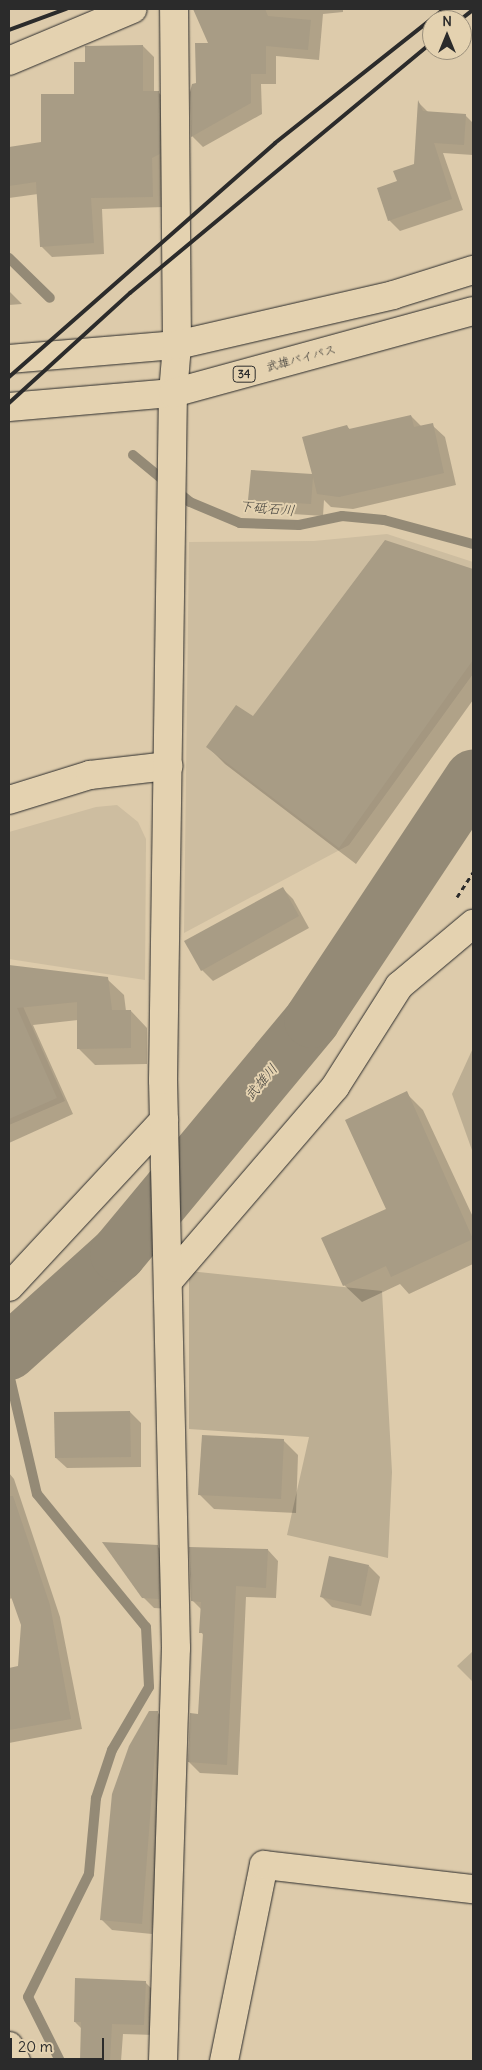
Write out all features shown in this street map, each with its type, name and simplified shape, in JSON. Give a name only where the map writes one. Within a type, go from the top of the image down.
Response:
[{"type":"main road","points":[[9,61],[133,9]]},
{"type":"main road","points":[[164,2061],[176,1648],[164,1120],[173,393],[177,344],[174,9]]},
{"type":"main road","points":[[9,359],[177,344],[393,294],[473,270]]},
{"type":"main road","name":"武雄バイパス","points":[[9,407],[173,393],[473,311]]},
{"type":"main road","points":[[9,800],[90,775],[168,766]]},
{"type":"main road","points":[[168,1266],[335,1087],[399,986],[473,924]]},
{"type":"main road","points":[[9,1287],[164,1120]]},
{"type":"main road","points":[[224,2061],[264,1865],[473,1889]]},
{"type":"main road","points":[[9,2046],[16,2061]]},
{"type":"shaded area","points":[[387,534],[473,562],[473,674],[349,845],[184,933],[189,542],[314,541]]},
{"type":"shaded area","points":[[117,805],[138,822],[146,839],[145,980],[9,959],[9,832],[96,807]]},
{"type":"shaded area","points":[[9,975],[65,1101],[9,1125]]},
{"type":"shaded area","points":[[473,1048],[473,1153],[452,1094]]},
{"type":"shaded area","points":[[189,1271],[382,1291],[392,1472],[388,1558],[287,1535],[309,1437],[189,1429]]},
{"type":"shaded area","points":[[473,1651],[473,1682],[457,1666]]},
{"type":"building","points":[[193,9],[265,9],[268,16],[311,20],[308,50],[266,46],[266,74],[251,74],[251,103],[191,137],[190,92],[192,84],[196,83],[195,43],[208,43]]},
{"type":"building","points":[[143,45],[143,91],[159,91],[160,154],[152,158],[153,197],[91,198],[94,243],[40,247],[36,182],[9,186],[9,147],[41,142],[41,94],[74,94],[74,62],[85,62],[85,46]]},
{"type":"building","points":[[418,100],[423,111],[466,114],[464,145],[434,143],[452,199],[388,221],[377,188],[397,181],[393,171],[414,164]]},
{"type":"building","points":[[411,415],[414,427],[433,423],[444,473],[339,497],[317,494],[313,477],[311,504],[248,500],[251,470],[312,474],[302,437],[347,425],[349,429]]},
{"type":"building","points":[[385,540],[473,569],[473,660],[339,848],[206,747],[236,705],[253,716]]},
{"type":"building","points":[[283,887],[299,916],[201,971],[184,941]]},
{"type":"building","points":[[9,965],[108,977],[112,1010],[131,1010],[131,1048],[77,1049],[77,1002],[17,1008],[57,1098],[9,1119]]},
{"type":"building","points":[[407,1091],[473,1239],[391,1277],[386,1266],[343,1286],[321,1238],[386,1209],[345,1120]]},
{"type":"building","points":[[130,1411],[131,1457],[55,1458],[54,1412]]},
{"type":"building","points":[[202,1435],[284,1439],[281,1499],[198,1495]]},
{"type":"building","points":[[9,1496],[13,1496],[50,1605],[71,1719],[9,1730],[9,1668],[18,1666],[21,1625],[9,1591]]},
{"type":"building","points":[[102,1542],[158,1545],[159,1599],[142,1598]]},
{"type":"building","points":[[189,1547],[268,1549],[266,1588],[236,1586],[227,1765],[188,1762],[190,1713],[198,1714],[203,1633],[199,1633],[201,1602],[191,1601]]},
{"type":"building","points":[[329,1556],[369,1565],[361,1606],[320,1597]]},
{"type":"building","points":[[149,1711],[158,1711],[142,1924],[100,1920],[112,1794],[129,1746]]},
{"type":"building","points":[[75,1978],[146,1981],[144,2025],[112,2024],[110,2061],[80,2061],[81,2022],[74,2022]]},
{"type":"waterway","name":"下砥石川","points":[[9,258],[50,298]]},
{"type":"waterway","name":"下砥石川","points":[[133,455],[190,502],[240,523],[299,525],[342,516],[384,520],[473,544]]},
{"type":"waterway","name":"武雄川","points":[[9,1352],[118,1254],[312,1020],[473,778]]},
{"type":"waterway","points":[[9,1374],[37,1494],[146,1627],[149,1687],[112,1750],[96,1798],[89,1874],[28,1997],[60,2061]]},
{"type":"railway","points":[[9,30],[66,9]]},
{"type":"railway","points":[[9,377],[275,143],[444,9]]},
{"type":"railway","points":[[9,403],[130,293],[422,50]]}]
